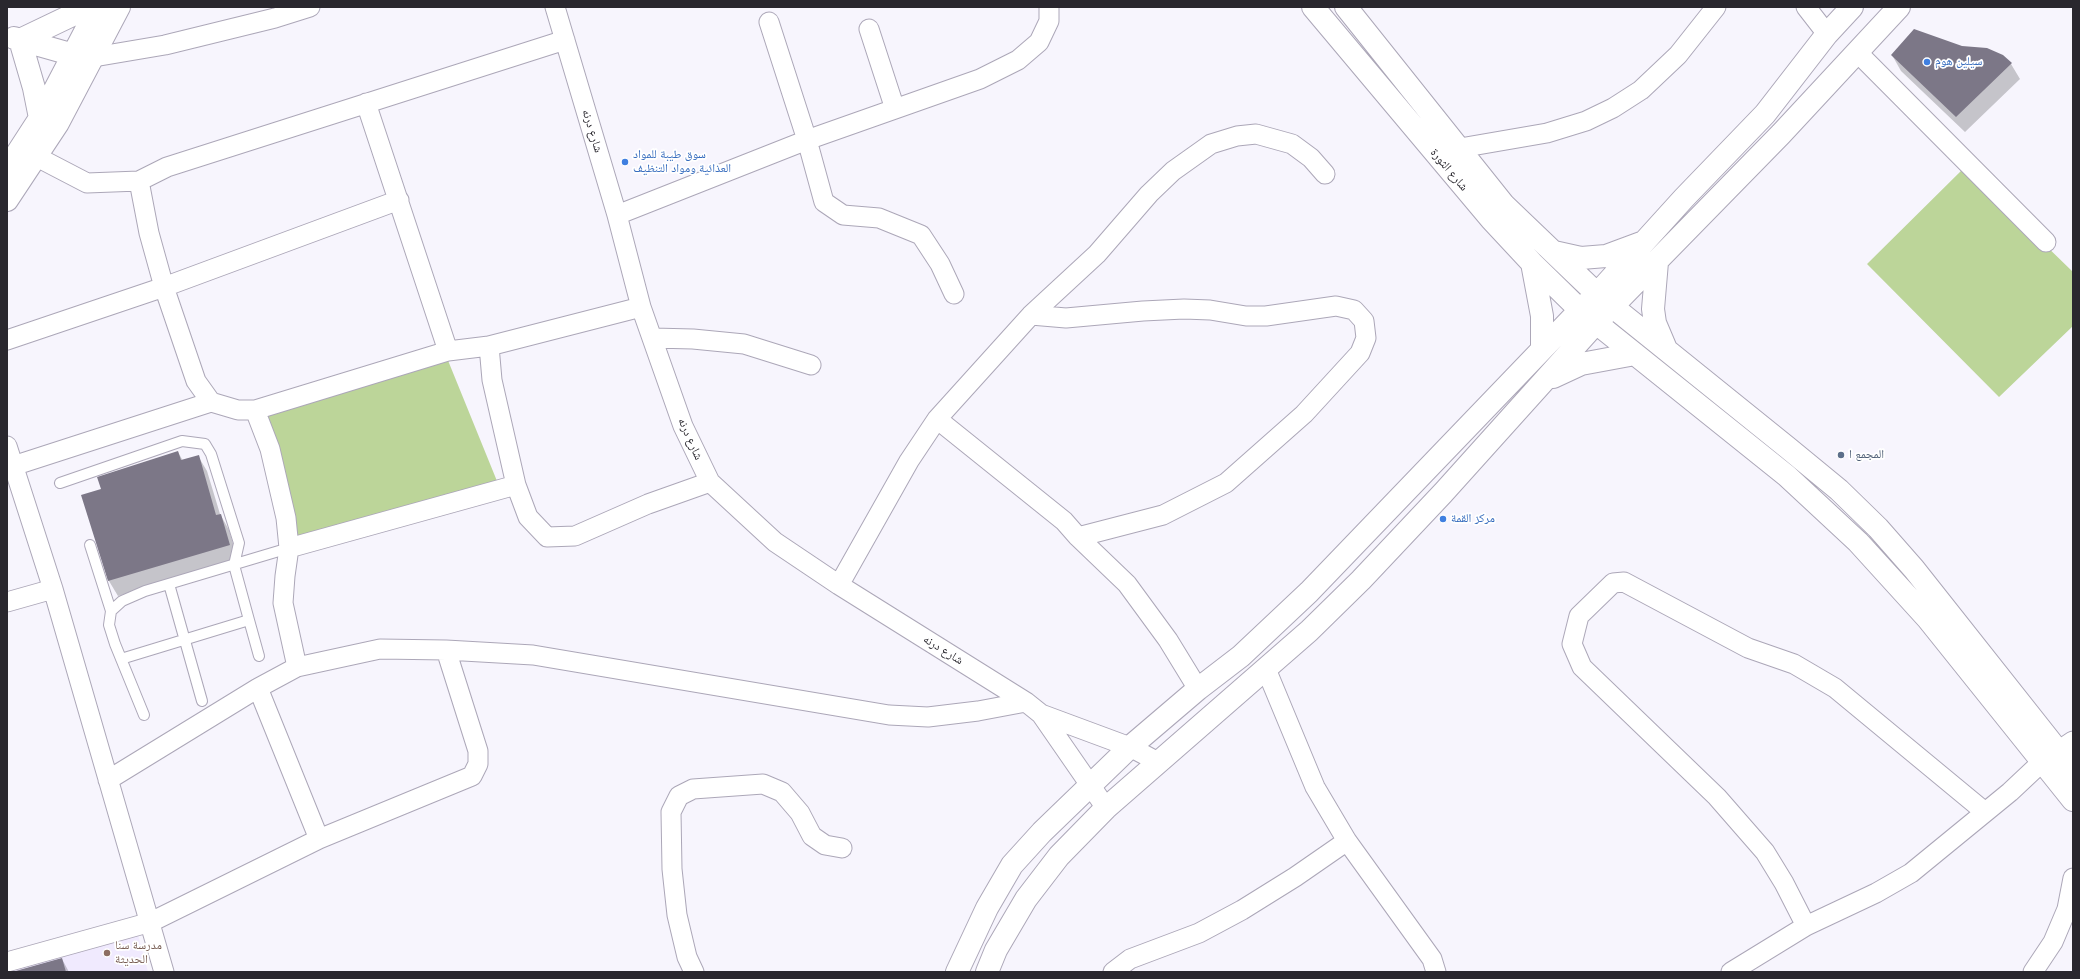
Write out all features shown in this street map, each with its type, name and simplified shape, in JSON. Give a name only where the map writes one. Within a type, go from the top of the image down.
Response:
[{"type":"main road","points":[[14,38],[89,7]]},
{"type":"main road","points":[[7,200],[37,156],[84,56],[98,7]]},
{"type":"main road","points":[[7,169],[40,118],[119,7]]},
{"type":"main road","name":"شارع الثورة","points":[[1313,7],[1491,220],[1532,263],[1588,316],[1787,476],[1858,542],[1928,619],[2058,751]]},
{"type":"main road","name":"شارع الثورة","points":[[1346,7],[1504,205],[1605,301],[1794,452],[1839,490],[1878,528],[1914,569],[2058,751]]},
{"type":"main road","points":[[1605,301],[1644,242],[1765,114],[1827,34],[1852,7]]},
{"type":"main road","points":[[957,972],[987,908],[1012,865],[1042,832],[1130,747],[1198,689],[1241,656],[1310,592],[1542,349],[1588,316],[1605,301],[1657,262],[1781,134],[1899,7]]},
{"type":"main road","points":[[14,38],[84,56]]},
{"type":"main road","points":[[14,38],[34,88],[40,118]]},
{"type":"main road","points":[[1554,252],[1580,258],[1606,256],[1644,242]]},
{"type":"main road","points":[[1657,262],[1653,309],[1655,323],[1666,350]]},
{"type":"main road","points":[[1532,263],[1542,316],[1542,349]]},
{"type":"main road","points":[[987,972],[996,950],[1026,899],[1059,856],[1106,808],[1266,669],[1361,580],[1544,381],[1588,316]]},
{"type":"main road","points":[[1544,381],[1581,364],[1635,354]]},
{"type":"main road","points":[[1858,542],[1878,528]]},
{"type":"main road","points":[[2058,751],[2073,770]]},
{"type":"main road","points":[[2058,751],[2073,800]]},
{"type":"street","points":[[84,56],[165,45],[275,18],[310,7]]},
{"type":"street","points":[[617,215],[807,140],[980,78],[1018,60],[1039,42],[1049,21],[1049,7]]},
{"type":"street","points":[[1460,148],[1547,133],[1586,121],[1613,108],[1641,90],[1678,55],[1716,7]]},
{"type":"street","points":[[1806,7],[1827,34]]},
{"type":"street","name":"شارع درنه","points":[[557,8],[564,40],[617,215],[641,307],[683,426],[710,482],[775,542],[839,585],[1026,702],[1041,714],[1106,808]]},
{"type":"street","points":[[769,22],[807,140],[824,202],[843,215],[879,218],[921,235],[940,264],[954,294]]},
{"type":"street","points":[[869,29],[895,108]]},
{"type":"street","points":[[37,156],[87,183],[139,181],[167,167],[564,40]]},
{"type":"street","points":[[1857,52],[2046,242]]},
{"type":"street","points":[[366,103],[448,351]]},
{"type":"street","points":[[839,585],[909,461],[936,419],[1031,315],[1097,254],[1149,194],[1173,171],[1210,144],[1237,136],[1256,134],[1276,138],[1292,144],[1311,158],[1325,174]]},
{"type":"street","points":[[139,181],[149,233],[164,287],[196,381],[211,402]]},
{"type":"street","points":[[7,340],[164,287],[399,200]]},
{"type":"street","points":[[1031,315],[1066,318],[1184,309],[1210,310],[1246,316],[1266,316],[1336,306],[1354,310],[1364,321],[1366,338],[1360,353],[1304,414],[1226,483],[1163,515],[1078,537]]},
{"type":"street","points":[[13,466],[211,402],[238,410],[254,410],[448,351],[489,346],[641,307]]},
{"type":"street","points":[[652,338],[694,339],[744,344],[812,365]]},
{"type":"street","points":[[489,346],[492,380],[516,485],[528,518],[547,537],[575,536],[648,504],[710,482]]},
{"type":"street","points":[[254,410],[270,449],[286,518],[289,548],[283,603],[297,667]]},
{"type":"street","points":[[936,419],[1064,521],[1078,537],[1128,584],[1168,640],[1198,689]]},
{"type":"street","points":[[7,446],[53,590],[151,922],[164,972]]},
{"type":"street","points":[[289,548],[516,485]]},
{"type":"street","points":[[1806,926],[1784,883],[1760,847],[1717,797],[1582,667],[1572,644],[1579,616],[1614,583],[1624,582],[1748,648],[1794,664],[1835,688],[1985,812]]},
{"type":"street","points":[[7,602],[53,590]]},
{"type":"street","points":[[108,780],[258,688],[297,667],[380,649],[446,650],[532,655],[889,715],[928,717],[978,711],[1026,702]]},
{"type":"street","points":[[7,962],[151,922],[319,839],[472,776],[478,764],[478,751],[446,650]]},
{"type":"street","points":[[1266,669],[1315,787],[1347,841],[1432,959],[1436,972]]},
{"type":"street","points":[[258,688],[319,839]]},
{"type":"street","name":"شارع درنه","points":[[1041,714],[1130,747],[1158,762]]},
{"type":"street","points":[[1731,972],[1806,926],[1876,893],[1911,873],[2058,751]]},
{"type":"street","points":[[694,972],[687,957],[677,915],[672,869],[671,812],[679,796],[693,789],[763,784],[782,792],[800,813],[812,836],[825,845],[842,848]]},
{"type":"street","points":[[1113,972],[1130,959],[1199,933],[1242,910],[1295,877],[1347,841]]},
{"type":"street","points":[[2033,972],[2053,942],[2067,909],[2073,878]]},
{"type":"lane","points":[[60,483],[182,441],[205,444],[211,454],[239,543],[234,565],[259,656]]},
{"type":"lane","points":[[90,545],[111,611],[110,625],[121,659],[144,715]]},
{"type":"lane","points":[[111,611],[122,601],[145,591],[289,548]]},
{"type":"lane","points":[[169,584],[202,701]]},
{"type":"lane","points":[[121,659],[249,620]]},
{"type":"shaded area","name":"مدرسة سنا الحديثة","points":[[138,935],[148,972],[7,972],[7,971]]},
{"type":"green space","points":[[1965,167],[2073,272],[2073,326],[1999,397],[1867,264]]},
{"type":"green space","points":[[447,358],[499,486],[296,542],[262,414]]},
{"type":"building","points":[[1914,29],[1962,46],[1987,48],[2003,55],[2012,63],[1956,117],[1891,55]]},
{"type":"building","points":[[178,451],[181,460],[199,455],[216,515],[221,514],[230,545],[108,581],[81,495],[101,489],[97,477]]},
{"type":"building","points":[[62,958],[66,972],[12,972]]},
{"type":"place","name":"سيلين هوم","points":[[1927,62]]},
{"type":"place","name":"سوق طيبة للمواد العذائية ومواد التنظيف","points":[[625,162]]},
{"type":"place","name":"المجمع ا","points":[[1841,455]]},
{"type":"place","name":"مركز القمة","points":[[1443,519]]},
{"type":"place","name":"مدرسة سنا الحديثة","points":[[107,953]]}]
